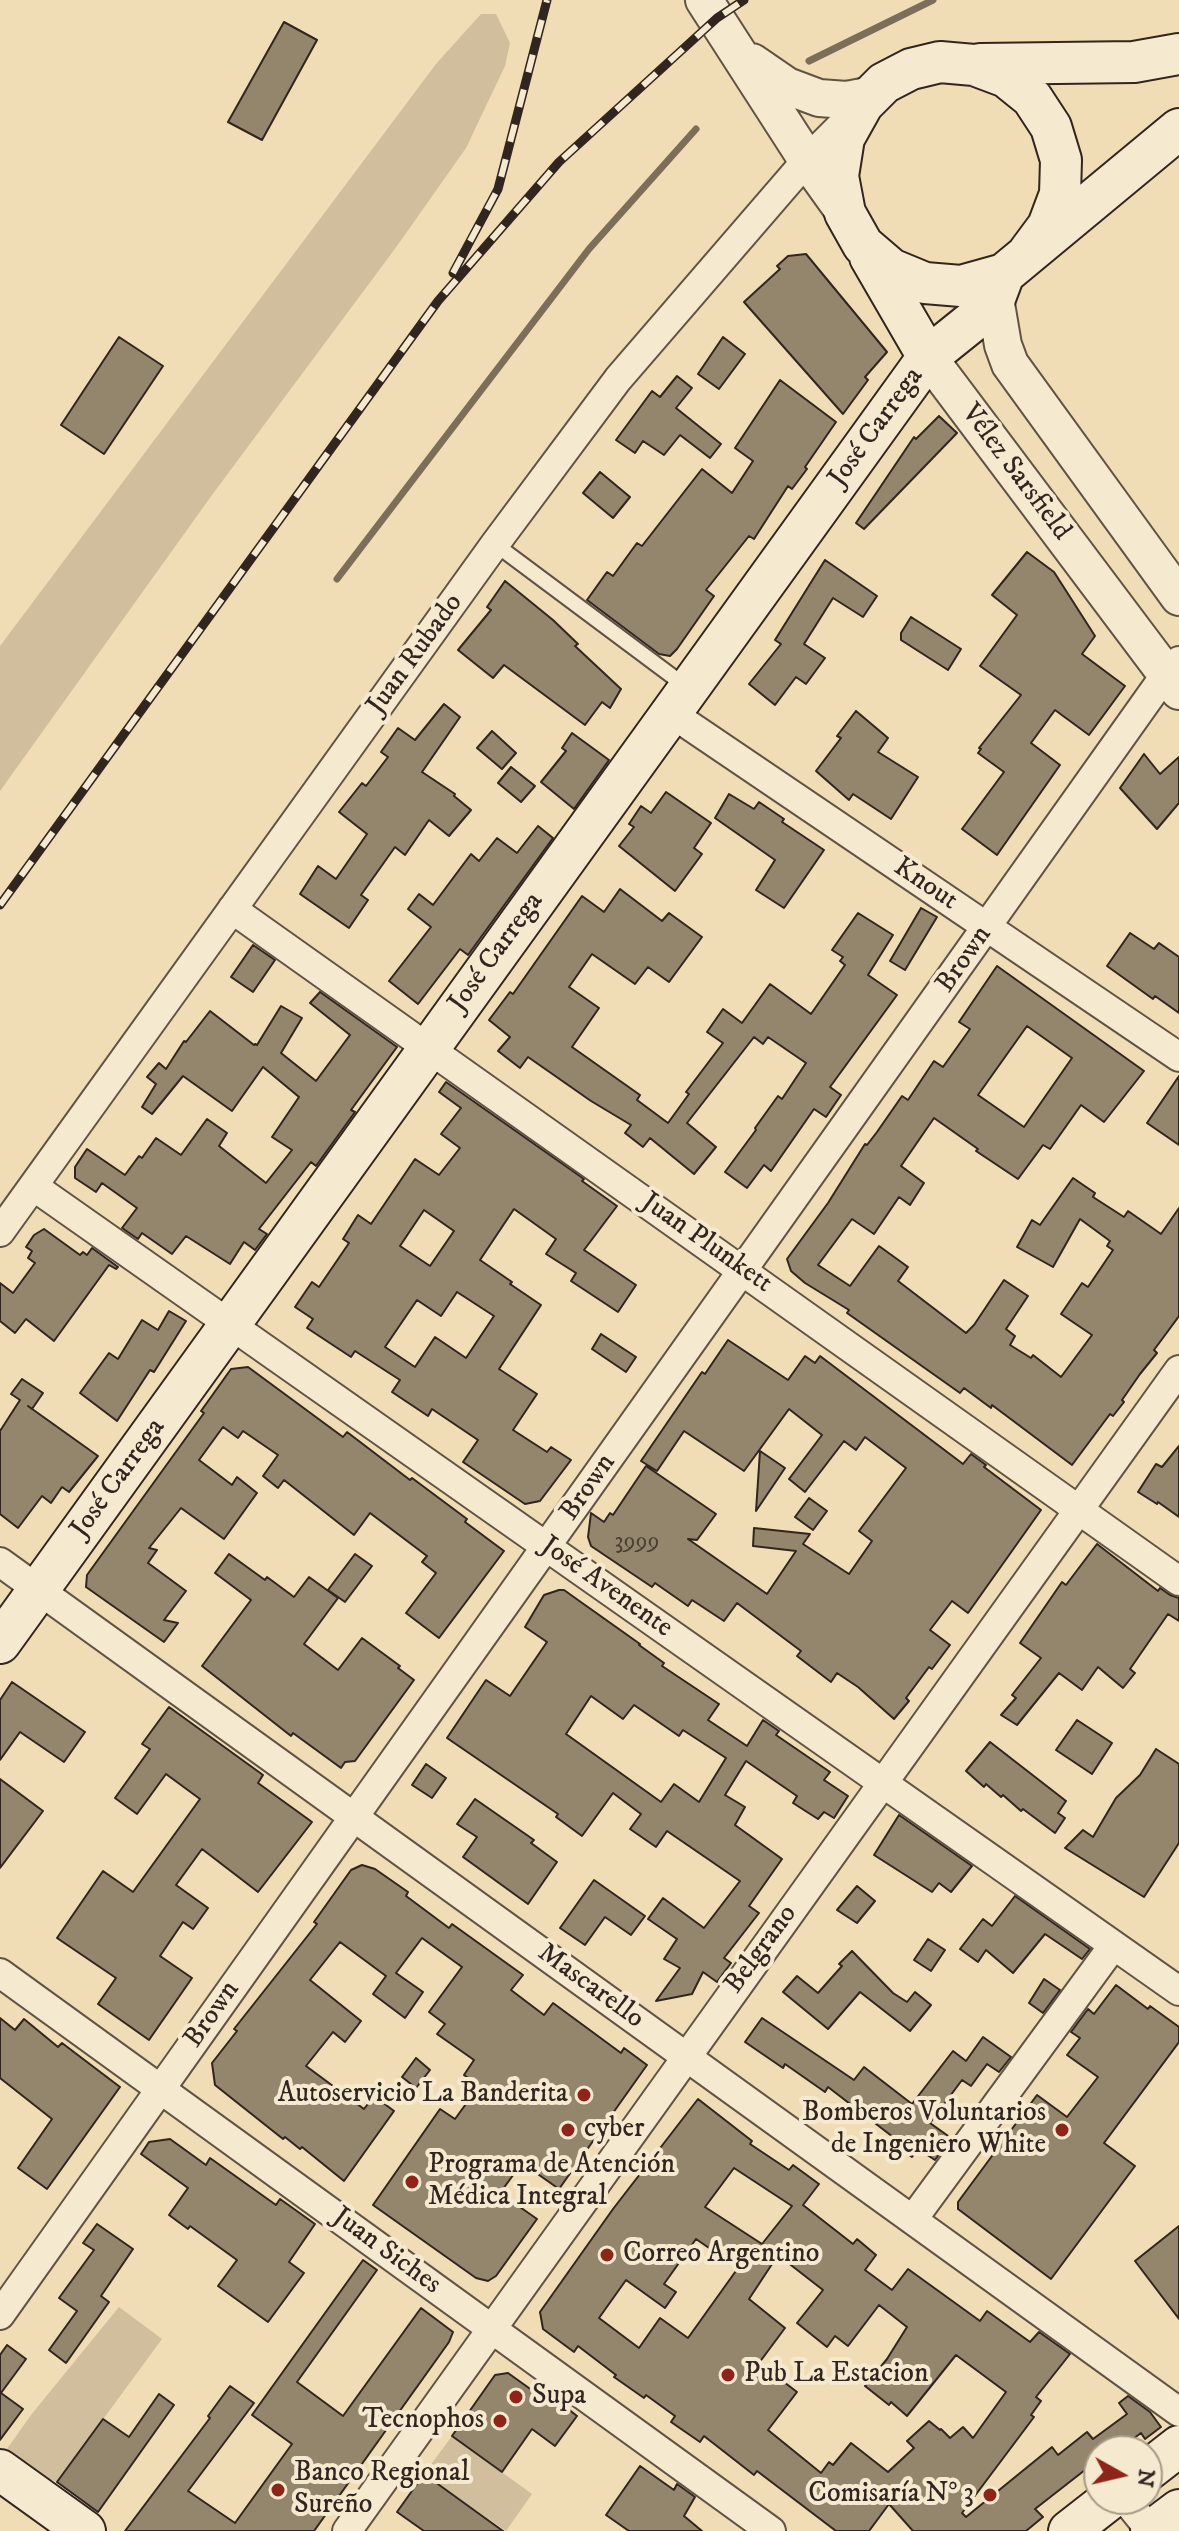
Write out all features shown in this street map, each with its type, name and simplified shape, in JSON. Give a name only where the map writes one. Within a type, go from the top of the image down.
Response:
[{"type":"main road","points":[[1179,54],[1134,62],[974,65],[940,62],[911,69],[884,83],[868,99],[844,138],[838,176],[854,229],[891,269],[925,283],[961,286],[1009,275],[1179,129]]},
{"type":"main road","points":[[974,65],[1006,77],[1032,98],[1051,127],[1061,160],[1060,194],[1048,226],[1009,275]]},
{"type":"main road","name":"Vélez Sarsfield","points":[[854,229],[928,357]]},
{"type":"main road","name":"José Carrega","points":[[0,1643],[928,357],[969,324],[1009,275]]},
{"type":"main road","points":[[1163,2458],[1179,2446]]},
{"type":"main road","points":[[0,2470],[85,2531]]},
{"type":"main road","points":[[1151,2531],[1179,2510]]},
{"type":"main road","points":[[1069,2531],[1090,2515]]},
{"type":"street","points":[[704,0],[854,229]]},
{"type":"street","points":[[741,54],[787,86],[819,98],[868,99]]},
{"type":"street","name":"Juan Rubado","points":[[0,1232],[495,544],[618,379],[807,160],[868,99]]},
{"type":"street","name":"Vélez Sarsfield","points":[[1009,275],[1003,345],[1015,372],[1179,597]]},
{"type":"street","name":"Vélez Sarsfield","points":[[928,357],[1175,675]]},
{"type":"street","name":"Brown","points":[[0,2315],[988,927],[1175,675]]},
{"type":"street","name":"Knout","points":[[680,700],[988,927],[1179,1057]]},
{"type":"street","name":"Juan Plunkett","points":[[232,909],[1179,1581]]},
{"type":"street","name":"José Avenente","points":[[33,1186],[1179,1991]]},
{"type":"street","name":"Belgrano","points":[[347,2531],[1179,1370]]},
{"type":"street","name":"Mascarello","points":[[0,1562],[1179,2412]]},
{"type":"street","points":[[913,2219],[1113,1946]]},
{"type":"street","name":"Juan Siches","points":[[0,1973],[771,2531]]},
{"type":"street","points":[[1138,2515],[1151,2531]]},
{"type":"lane","name":"Knout","points":[[495,544],[680,700]]},
{"type":"shaded area","points":[[481,14],[496,14],[510,43],[505,66],[466,148],[0,791],[0,646],[436,64]]},
{"type":"shaded area","points":[[119,2307],[162,2339],[57,2482],[0,2459],[31,2415]]},
{"type":"shaded area","points":[[452,2436],[532,2494],[506,2531],[424,2474]]},
{"type":"building","points":[[284,22],[317,40],[262,140],[228,122]]},
{"type":"building","points":[[806,254],[887,352],[865,377],[868,380],[843,414],[744,302],[780,269],[777,266],[788,256]]},
{"type":"building","points":[[119,337],[163,366],[104,454],[61,425]]},
{"type":"building","points":[[723,337],[745,354],[719,389],[698,374]]},
{"type":"building","points":[[677,376],[692,388],[676,408],[721,444],[710,458],[680,435],[664,455],[643,441],[635,453],[616,440],[652,391],[660,397]]},
{"type":"building","points":[[780,380],[836,422],[805,467],[807,469],[792,489],[788,486],[754,539],[749,536],[706,590],[714,596],[677,649],[670,656],[659,654],[587,600],[607,572],[613,576],[637,543],[642,546],[702,469],[732,493],[753,461],[735,448]]},
{"type":"building","points":[[939,416],[957,433],[864,529],[856,523],[914,437],[916,439]]},
{"type":"building","points":[[600,472],[630,497],[613,518],[583,493]]},
{"type":"building","points":[[1027,552],[1054,572],[1095,636],[1082,654],[1125,686],[1089,735],[1055,710],[1031,743],[1060,765],[997,855],[962,829],[1004,772],[978,753],[979,748],[1021,695],[980,666],[1017,615],[992,595]]},
{"type":"building","points":[[825,560],[877,596],[863,617],[833,598],[804,644],[825,658],[806,684],[796,677],[775,705],[749,684],[781,644],[775,640]]},
{"type":"building","points":[[505,581],[553,620],[578,644],[575,646],[621,689],[610,708],[602,702],[585,725],[504,665],[493,678],[458,650],[491,610],[487,607]]},
{"type":"building","points":[[911,617],[961,649],[948,670],[901,640],[901,633]]},
{"type":"building","points":[[444,704],[460,717],[422,772],[455,794],[471,810],[449,836],[429,820],[405,855],[395,847],[361,895],[368,900],[349,928],[300,894],[318,866],[336,879],[367,834],[339,812],[362,783],[366,786],[388,757],[381,752],[398,728],[415,740]]},
{"type":"building","points":[[856,711],[888,738],[878,752],[918,777],[891,819],[853,794],[849,800],[816,771],[841,738],[837,736]]},
{"type":"building","points":[[492,731],[516,753],[502,769],[477,748]]},
{"type":"building","points":[[572,733],[609,760],[574,809],[541,782],[566,751],[562,748]]},
{"type":"building","points":[[1144,754],[1160,774],[1179,757],[1179,803],[1157,829],[1120,788]]},
{"type":"building","points":[[511,767],[535,786],[521,802],[498,783]]},
{"type":"building","points":[[666,792],[711,823],[694,848],[702,854],[675,891],[619,846],[634,827],[629,824],[641,806],[651,813]]},
{"type":"building","points":[[729,794],[754,809],[759,802],[784,819],[782,822],[824,850],[784,908],[756,890],[775,860],[715,818]]},
{"type":"building","points":[[538,826],[553,838],[468,955],[460,949],[418,1004],[389,981],[431,927],[408,909],[419,894],[433,905],[471,854],[479,861],[497,838],[517,853]]},
{"type":"building","points":[[620,889],[662,921],[669,913],[702,937],[669,982],[648,967],[635,984],[592,954],[569,987],[599,1008],[572,1047],[640,1095],[637,1100],[668,1123],[689,1094],[686,1092],[723,1043],[707,1032],[723,1009],[742,1023],[770,984],[811,1014],[845,965],[840,961],[843,957],[832,950],[858,913],[893,935],[868,975],[897,995],[830,1087],[841,1095],[826,1117],[814,1109],[771,1171],[764,1165],[747,1188],[725,1172],[778,1096],[782,1099],[806,1063],[768,1037],[763,1044],[754,1037],[687,1123],[716,1147],[694,1174],[650,1138],[643,1147],[625,1133],[631,1125],[528,1057],[520,1068],[498,1051],[510,1037],[489,1020],[510,992],[513,994],[582,896],[604,912]]},
{"type":"building","points":[[921,908],[937,917],[905,970],[890,961]]},
{"type":"building","points":[[1130,933],[1154,949],[1159,943],[1179,957],[1179,1013],[1155,996],[1153,999],[1107,966]]},
{"type":"building","points":[[253,945],[275,960],[253,992],[231,977]]},
{"type":"building","points":[[997,966],[1144,1071],[1104,1122],[1081,1105],[1050,1149],[1043,1145],[1018,1179],[934,1118],[901,1166],[924,1183],[910,1205],[899,1197],[874,1234],[852,1219],[818,1265],[850,1286],[879,1246],[908,1267],[898,1281],[966,1333],[1004,1280],[1028,1296],[1006,1329],[1015,1336],[1010,1345],[1031,1358],[1033,1355],[1061,1377],[1092,1335],[1061,1314],[1082,1283],[1088,1287],[1113,1250],[1107,1246],[1110,1241],[1080,1219],[1053,1267],[1017,1247],[1032,1220],[1040,1225],[1073,1178],[1095,1193],[1093,1197],[1124,1217],[1128,1211],[1161,1234],[1179,1208],[1179,1316],[1154,1350],[1157,1353],[1122,1400],[1124,1402],[1113,1416],[1110,1414],[1072,1465],[992,1405],[991,1408],[964,1388],[960,1393],[847,1313],[849,1310],[805,1283],[791,1271],[787,1259],[828,1203],[865,1144],[902,1096],[908,1100],[934,1061],[943,1067],[970,1029],[959,1022]],"holes":[[[1027,1026],[1072,1058],[1024,1127],[978,1095]]]},
{"type":"building","points":[[320,992],[397,1047],[351,1110],[355,1112],[316,1166],[311,1162],[259,1229],[267,1234],[255,1250],[244,1242],[230,1264],[186,1236],[172,1254],[142,1233],[138,1239],[122,1228],[137,1208],[102,1183],[96,1192],[75,1178],[75,1167],[87,1149],[125,1175],[156,1138],[181,1155],[207,1119],[227,1133],[219,1146],[266,1183],[292,1150],[272,1137],[299,1097],[263,1067],[232,1111],[183,1076],[152,1114],[142,1107],[156,1084],[147,1077],[159,1063],[166,1069],[184,1041],[210,1011],[257,1045],[281,1006],[302,1018],[281,1053],[316,1081],[350,1035],[310,1003]]},
{"type":"building","points":[[1179,1076],[1179,1145],[1147,1123]]},
{"type":"building","points":[[446,1082],[584,1179],[582,1181],[617,1206],[584,1250],[636,1285],[618,1312],[571,1281],[576,1273],[546,1254],[556,1239],[514,1209],[480,1260],[541,1305],[499,1369],[537,1394],[513,1430],[547,1452],[551,1447],[571,1460],[540,1501],[525,1504],[463,1462],[478,1440],[432,1409],[428,1416],[392,1392],[400,1380],[355,1351],[351,1357],[307,1328],[313,1319],[295,1307],[312,1282],[319,1287],[349,1243],[343,1239],[358,1215],[371,1224],[415,1159],[439,1175],[460,1148],[441,1134],[461,1108],[439,1092]],"holes":[[[424,1210],[454,1231],[430,1266],[400,1246]],[[457,1292],[494,1316],[466,1358],[435,1337],[415,1367],[385,1347],[417,1300],[441,1316]]]},
{"type":"building","points":[[44,1229],[80,1255],[83,1252],[87,1255],[92,1248],[118,1267],[109,1265],[54,1341],[26,1319],[15,1333],[0,1321],[0,1283],[13,1293],[35,1263],[28,1258],[32,1251],[26,1247],[34,1235]]},
{"type":"building","points":[[169,1311],[186,1321],[154,1372],[150,1370],[117,1421],[80,1393],[109,1353],[118,1359],[142,1320],[158,1330]]},
{"type":"building","points":[[601,1334],[636,1357],[626,1372],[592,1349]]},
{"type":"building","points":[[728,1340],[788,1380],[805,1356],[815,1363],[820,1356],[963,1464],[971,1454],[1041,1510],[968,1613],[952,1601],[930,1630],[950,1645],[932,1669],[929,1667],[894,1719],[837,1673],[831,1682],[797,1656],[801,1651],[737,1603],[724,1621],[692,1600],[688,1606],[655,1583],[652,1587],[591,1546],[588,1537],[591,1513],[604,1522],[610,1513],[613,1515],[646,1466],[716,1514],[697,1540],[688,1539],[767,1594],[796,1551],[753,1546],[754,1528],[810,1534],[803,1544],[849,1574],[872,1541],[859,1531],[906,1468],[865,1437],[856,1450],[844,1441],[805,1492],[789,1479],[822,1435],[789,1409],[744,1471],[684,1431],[657,1471],[641,1461],[702,1372],[705,1374]]},
{"type":"building","points":[[248,1367],[343,1437],[347,1432],[410,1480],[412,1478],[504,1551],[439,1638],[406,1613],[436,1573],[422,1562],[427,1556],[370,1513],[354,1535],[284,1480],[278,1488],[263,1476],[278,1455],[243,1431],[238,1438],[223,1427],[199,1460],[232,1485],[237,1477],[257,1493],[224,1539],[181,1508],[149,1548],[157,1550],[148,1563],[186,1591],[164,1620],[178,1623],[164,1642],[86,1587],[87,1575],[204,1413],[201,1411],[231,1369]]},
{"type":"building","points":[[22,1379],[43,1393],[32,1409],[98,1456],[69,1492],[62,1487],[51,1503],[42,1496],[18,1528],[0,1514],[0,1431],[20,1400],[11,1394]]},
{"type":"building","points":[[1179,1446],[1179,1517],[1138,1492],[1156,1464],[1162,1467]]},
{"type":"building","points":[[760,1451],[785,1468],[756,1511]]},
{"type":"building","points":[[809,1498],[827,1511],[813,1530],[795,1517]]},
{"type":"building","points":[[1097,1544],[1158,1591],[1160,1588],[1179,1598],[1179,1621],[1168,1614],[1130,1669],[1135,1673],[1123,1688],[1098,1667],[1082,1690],[1059,1673],[1017,1725],[1001,1715],[1016,1698],[1012,1695],[1041,1658],[1020,1643],[1062,1582],[1066,1585]]},
{"type":"building","points":[[229,1554],[294,1597],[309,1577],[338,1598],[304,1644],[338,1670],[362,1638],[414,1680],[355,1761],[345,1762],[341,1768],[293,1733],[291,1736],[202,1666],[251,1600],[215,1573]]},
{"type":"building","points":[[355,1554],[372,1566],[345,1602],[328,1590]]},
{"type":"building","points":[[564,1590],[640,1644],[664,1663],[662,1666],[719,1704],[708,1720],[747,1746],[763,1720],[779,1731],[776,1735],[830,1772],[824,1780],[848,1796],[834,1818],[824,1812],[818,1819],[793,1803],[797,1796],[746,1761],[725,1795],[745,1807],[735,1825],[782,1859],[749,1906],[759,1913],[724,1958],[731,1963],[717,1982],[703,1972],[692,1994],[656,2001],[680,1968],[664,1959],[677,1939],[648,1919],[663,1898],[704,1928],[740,1881],[667,1831],[656,1847],[630,1829],[641,1814],[613,1793],[582,1836],[556,1817],[558,1814],[447,1738],[486,1680],[510,1696],[547,1642],[525,1627],[544,1595]],"holes":[[[591,1696],[623,1719],[634,1705],[679,1736],[683,1730],[726,1758],[699,1802],[674,1784],[661,1802],[566,1734]]]},
{"type":"building","points":[[12,1682],[85,1732],[64,1762],[20,1732],[0,1760],[0,1700]]},
{"type":"building","points":[[169,1707],[263,1775],[258,1783],[312,1822],[258,1892],[202,1849],[176,1885],[208,1908],[193,1929],[183,1922],[160,1956],[192,1978],[149,2040],[98,2004],[116,1978],[57,1938],[103,1871],[133,1892],[200,1799],[166,1774],[137,1814],[115,1798],[150,1749],[142,1744]]},
{"type":"building","points":[[1077,1720],[1112,1743],[1092,1774],[1056,1750]]},
{"type":"building","points":[[990,1742],[1066,1801],[1058,1813],[1065,1818],[1055,1833],[1003,1795],[1001,1797],[986,1784],[984,1787],[966,1771]]},
{"type":"building","points":[[1156,1749],[1179,1764],[1179,1843],[1144,1897],[1065,1848],[1083,1830],[1093,1837],[1116,1798],[1140,1775]]},
{"type":"building","points":[[426,1764],[446,1778],[432,1798],[412,1785]]},
{"type":"building","points":[[0,1779],[43,1811],[0,1868]]},
{"type":"building","points":[[475,1799],[534,1840],[531,1843],[557,1862],[528,1904],[463,1857],[477,1837],[457,1824]]},
{"type":"building","points":[[899,1815],[972,1866],[951,1892],[939,1883],[932,1892],[874,1855]]},
{"type":"building","points":[[362,1865],[375,1869],[408,1892],[406,1896],[449,1928],[452,1924],[523,1975],[511,1990],[544,2015],[553,2003],[621,2053],[624,2048],[647,2065],[559,2189],[522,2163],[500,2193],[537,2219],[496,2276],[488,2281],[476,2278],[373,2205],[440,2109],[455,2119],[479,2086],[464,2075],[474,2060],[437,2034],[445,2024],[429,2012],[462,1967],[422,1938],[396,1973],[423,1992],[405,2018],[373,1994],[386,1976],[340,1942],[310,1980],[361,2021],[345,2042],[333,2032],[306,2066],[364,2109],[374,2096],[394,2111],[344,2181],[302,2147],[300,2149],[285,2137],[283,2139],[215,2085],[212,2063],[237,2031],[234,2029],[317,1924],[314,1922],[351,1870]]},
{"type":"building","points":[[594,1880],[645,1916],[631,1935],[605,1917],[585,1945],[560,1928]]},
{"type":"building","points":[[857,1886],[875,1901],[857,1923],[837,1910]]},
{"type":"building","points":[[1015,1896],[1090,1949],[1082,1959],[1045,1934],[1013,1973],[986,1950],[978,1962],[960,1949],[983,1919],[992,1926]]},
{"type":"building","points":[[928,1939],[945,1950],[931,1971],[914,1960]]},
{"type":"building","points":[[852,1951],[893,1993],[907,2002],[915,1992],[931,2005],[910,2031],[860,1992],[828,2029],[783,1992],[797,1976],[818,1993]]},
{"type":"building","points":[[1044,1979],[1060,1990],[1043,2013],[1029,2003]]},
{"type":"building","name":"Bomberos Voluntarios de Ingeniero White","points":[[1116,1985],[1179,2027],[1179,2042],[1104,2143],[1135,2166],[1051,2279],[958,2209],[958,2202],[1037,2095],[1067,2117],[1098,2077],[1067,2055],[1080,2038],[1071,2032],[1088,2009],[1094,2014]]},
{"type":"building","points":[[0,2018],[15,2030],[24,2019],[58,2047],[62,2043],[120,2087],[47,2189],[18,2168],[52,2119],[0,2078]]},
{"type":"building","points":[[762,2018],[854,2080],[864,2067],[912,2104],[953,2051],[966,2061],[983,2037],[1011,2057],[999,2072],[987,2064],[971,2086],[962,2080],[930,2123],[951,2138],[935,2160],[918,2149],[912,2157],[890,2140],[893,2137],[828,2087],[825,2092],[785,2064],[783,2068],[745,2042]]},
{"type":"building","points":[[416,2058],[430,2070],[416,2088],[402,2077]]},
{"type":"building","points":[[698,2099],[752,2141],[750,2144],[789,2170],[793,2165],[819,2184],[803,2205],[853,2244],[857,2239],[876,2255],[865,2270],[892,2290],[908,2269],[980,2321],[987,2311],[1030,2342],[1039,2332],[1070,2354],[1036,2397],[1041,2401],[1031,2415],[1034,2417],[962,2513],[966,2517],[1052,2447],[1058,2455],[1083,2435],[1083,2472],[1035,2509],[1043,2517],[1026,2531],[913,2531],[889,2504],[869,2531],[836,2531],[757,2471],[754,2475],[704,2436],[700,2442],[671,2422],[675,2416],[614,2377],[616,2375],[578,2346],[574,2352],[543,2329],[540,2312],[613,2209]],"holes":[[[734,2168],[792,2206],[762,2244],[705,2207]],[[696,2239],[738,2268],[688,2338],[660,2318],[639,2348],[599,2318],[626,2280],[665,2308],[676,2292],[664,2284]],[[778,2255],[823,2290],[797,2323],[827,2347],[835,2336],[848,2346],[879,2305],[907,2327],[865,2386],[907,2416],[956,2355],[1006,2392],[973,2438],[963,2427],[950,2438],[929,2421],[907,2441],[914,2448],[888,2472],[851,2443],[833,2465],[829,2462],[821,2473],[768,2430],[797,2392],[759,2363],[785,2328],[749,2299]]]},
{"type":"building","points":[[170,2139],[206,2165],[210,2158],[276,2205],[280,2199],[315,2224],[289,2262],[304,2273],[268,2322],[218,2286],[237,2260],[190,2226],[188,2229],[169,2215],[188,2188],[141,2154],[149,2142]]},
{"type":"building","points":[[97,2224],[133,2249],[101,2296],[109,2302],[66,2363],[49,2350],[77,2311],[59,2298],[94,2250],[83,2243]]},
{"type":"building","points":[[1179,2226],[1179,2319],[1135,2261]]},
{"type":"building","points":[[363,2260],[377,2270],[297,2382],[343,2416],[421,2308],[453,2332],[449,2342],[314,2531],[125,2531],[210,2418],[208,2416],[230,2386],[254,2403],[188,2491],[235,2523],[292,2444],[252,2415]]},
{"type":"building","points":[[7,2345],[26,2359],[1,2393],[23,2409],[0,2440],[0,2355]]},
{"type":"building","points":[[508,2373],[554,2406],[558,2401],[577,2416],[555,2446],[532,2429],[502,2472],[452,2436],[495,2375]]},
{"type":"building","points":[[159,2394],[174,2405],[98,2512],[57,2482],[103,2419],[129,2437]]},
{"type":"building","points":[[1128,2396],[1150,2412],[1161,2427],[1150,2435],[1098,2435],[1127,2414],[1119,2403]]},
{"type":"building","points":[[640,2466],[674,2490],[677,2484],[695,2497],[684,2516],[702,2531],[629,2531],[606,2515]]},
{"type":"building","points":[[424,2474],[503,2531],[424,2531],[397,2512]]},
{"type":"waterway","points":[[809,61],[933,0]]},
{"type":"waterway","points":[[337,579],[589,249],[696,129]]},
{"type":"railway","points":[[453,273],[498,189],[547,0]]},
{"type":"railway","points":[[0,905],[438,301],[559,162],[717,18],[744,0]]},
{"type":"place","name":"Autoservicio La Banderita","points":[[584,2095]]},
{"type":"place","name":"cyber","points":[[568,2130]]},
{"type":"place","name":"Bomberos Voluntarios de Ingeniero White","points":[[1062,2130]]},
{"type":"place","name":"Programa de Atención Médica Integral","points":[[412,2182]]},
{"type":"place","name":"Correo Argentino","points":[[607,2255]]},
{"type":"place","name":"Pub La Estacion","points":[[728,2375]]},
{"type":"place","name":"Supa","points":[[516,2397]]},
{"type":"place","name":"Tecnophos","points":[[500,2421]]},
{"type":"place","name":"Banco Regional Sureño","points":[[278,2490]]},
{"type":"place","name":"Comisaría N° 3","points":[[990,2495]]}]
